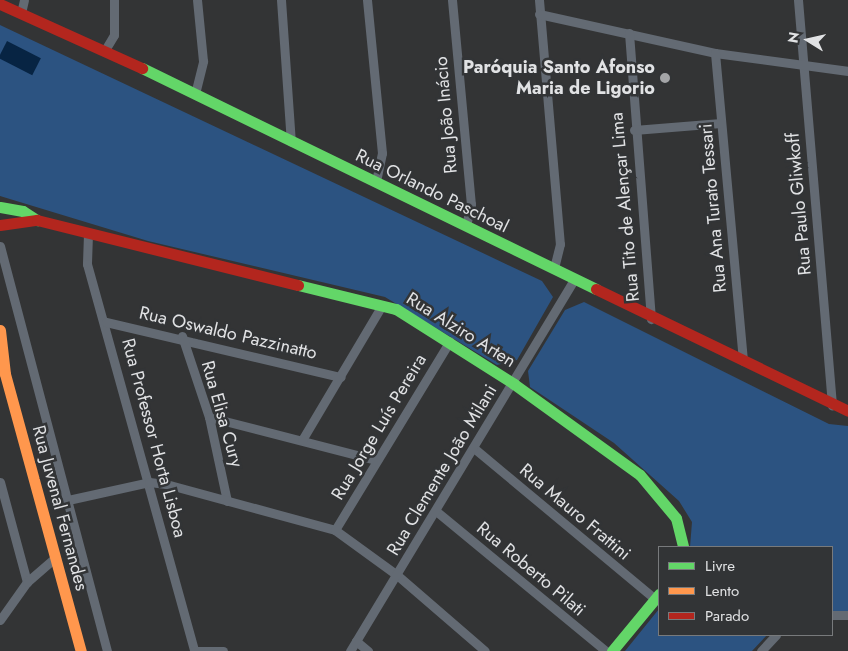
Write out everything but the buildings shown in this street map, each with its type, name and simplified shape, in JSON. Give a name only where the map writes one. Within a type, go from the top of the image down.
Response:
[{"type":"street","points":[[21,13],[24,0]]},
{"type":"street","points":[[105,50],[114,35],[114,0]]},
{"type":"street","points":[[195,94],[203,61],[197,0]]},
{"type":"street","points":[[281,0],[290,142]]},
{"type":"street","points":[[367,0],[382,153],[376,182]]},
{"type":"street","name":"Rua João Inácio","points":[[452,0],[471,204],[466,225]]},
{"type":"street","points":[[539,0],[560,244],[554,268]]},
{"type":"street","name":"Rua Paulo Gliwkoff","points":[[798,0],[832,406]]},
{"type":"street","name":"Rua Orlando Paschoal","points":[[0,4],[105,50],[290,142],[554,268],[651,318],[743,361],[832,406],[848,411]]},
{"type":"street","points":[[539,14],[716,53],[804,68],[848,71]]},
{"type":"street","name":"Rua Tito de Alençar Lima","points":[[629,33],[634,130],[651,318]]},
{"type":"street","name":"Rua Ana Turato Tessari","points":[[716,53],[743,361]]},
{"type":"street","points":[[634,130],[721,123]]},
{"type":"street","name":"Rua Alziro Arten","points":[[0,207],[22,210],[37,220],[88,234],[382,305],[450,341],[514,384],[640,475],[676,518],[683,546]]},
{"type":"street","name":"Rua Alziro Arten","points":[[0,225],[37,220]]},
{"type":"street","name":"Rua Professor Horta Lisboa","points":[[88,234],[87,264],[106,322],[194,651]]},
{"type":"street","name":"Rua Juvenal Fernandes","points":[[0,246],[38,400],[68,500],[107,651]]},
{"type":"street","name":"Rua Clemente João Milani","points":[[350,651],[475,449],[574,279]]},
{"type":"street","points":[[302,440],[382,305]]},
{"type":"street","name":"Rua Oswaldo Pazzinatto","points":[[106,322],[182,336],[341,377]]},
{"type":"street","name":"Rua Juvenal Fernandes","points":[[0,330],[2,370],[81,651]]},
{"type":"street","name":"Rua Elisa Cury","points":[[182,336],[209,417],[227,501]]},
{"type":"street","name":"Rua Jorge Luís Pereira","points":[[335,530],[450,341]]},
{"type":"street","points":[[209,417],[377,460]]},
{"type":"street","name":"Rua Mauro Frattini","points":[[475,449],[657,596]]},
{"type":"street","points":[[0,482],[2,497],[27,582]]},
{"type":"street","points":[[68,500],[149,482],[182,488],[335,530],[397,576],[485,651]]},
{"type":"street","name":"Rua Roberto Pilati","points":[[436,511],[606,651]]},
{"type":"street","points":[[0,620],[27,582],[56,557]]},
{"type":"street","points":[[612,651],[657,596]]},
{"type":"street","points":[[833,614],[848,615]]},
{"type":"street","points":[[761,651],[775,636]]},
{"type":"street","points":[[356,641],[368,651]]},
{"type":"street","points":[[194,651],[223,651]]},
{"type":"shaded area","points":[[0,25],[542,281],[553,297],[517,360],[497,365],[385,297],[148,241],[0,196]]},
{"type":"shaded area","points":[[7,41],[41,58],[32,75],[0,59]]},
{"type":"shaded area","points":[[584,302],[829,424],[848,426],[848,613],[833,612],[833,546],[690,546],[692,522],[679,501],[614,443],[530,387],[528,371],[565,310]]},
{"type":"shaded area","points":[[658,610],[658,636],[766,636],[752,651],[625,651]]},
{"type":"traffic: fast","points":[[142,68],[596,289]]},
{"type":"traffic: fast","points":[[0,207],[23,211],[37,220]]},
{"type":"traffic: fast","points":[[298,285],[396,309],[514,384],[640,475],[676,518],[683,546]]},
{"type":"traffic: fast","points":[[612,651],[658,595]]},
{"type":"traffic: slow","points":[[0,330],[5,374],[81,651]]},
{"type":"traffic: jam","points":[[0,4],[142,68]]},
{"type":"traffic: jam","points":[[0,225],[37,220],[298,285]]},
{"type":"traffic: jam","points":[[596,289],[848,411]]},
{"type":"place","name":"Paróquia Santo Afonso Maria de Ligorio","points":[[665,78]]}]
